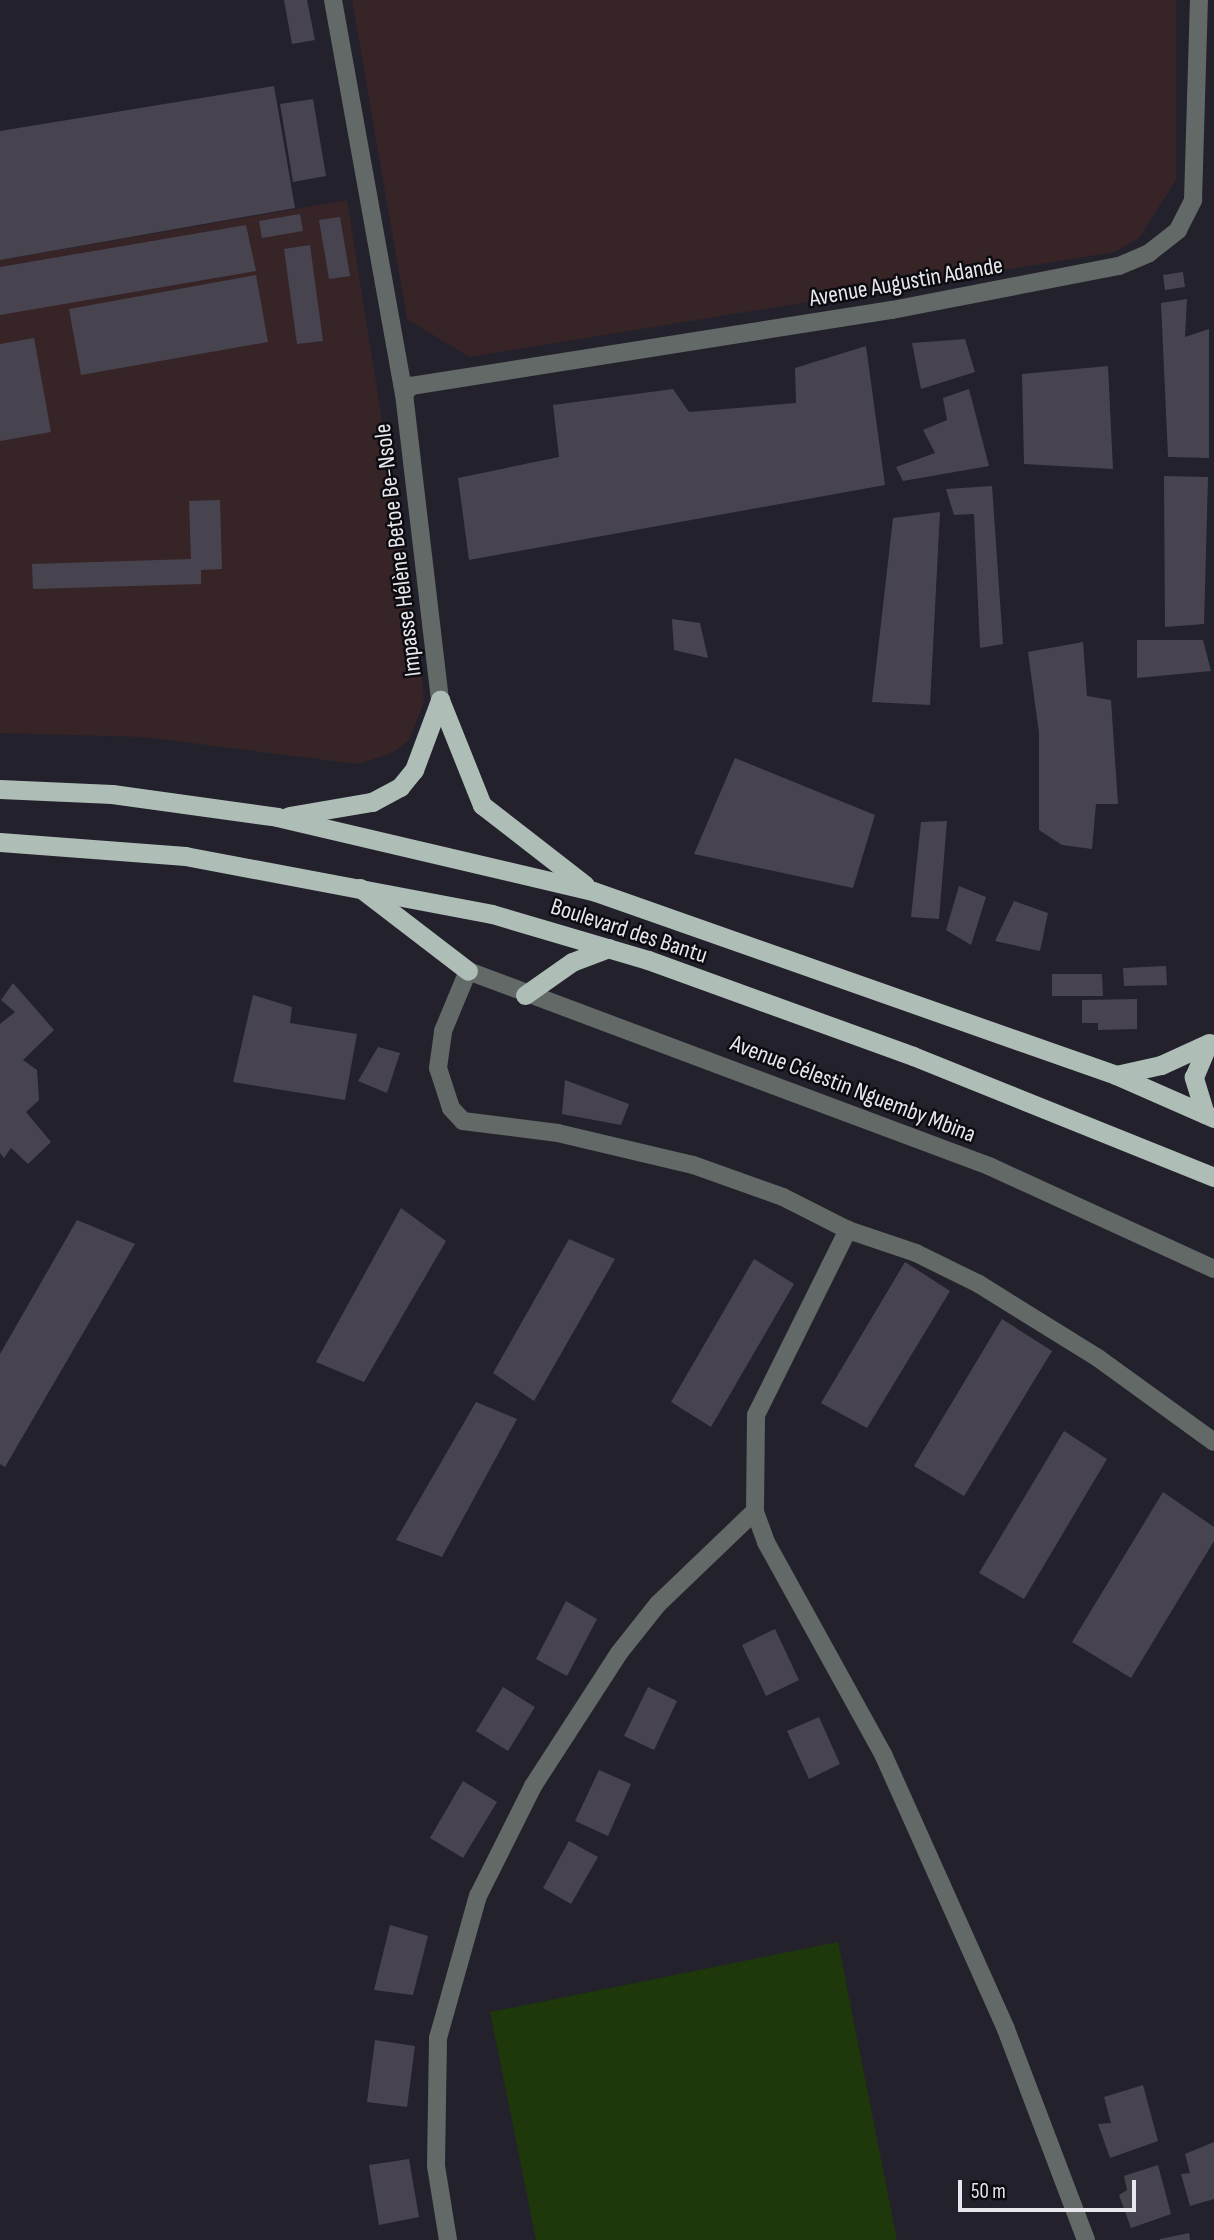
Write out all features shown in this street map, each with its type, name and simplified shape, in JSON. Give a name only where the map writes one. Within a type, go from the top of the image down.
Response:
[{"type":"highway","points":[[277,817],[372,802],[400,787],[414,769],[440,700]]},
{"type":"highway","points":[[440,700],[482,805],[593,891]]},
{"type":"highway","name":"Boulevard des Bantu","points":[[0,789],[112,794],[277,817],[593,891],[1116,1075],[1210,1116]]},
{"type":"highway","name":"Boulevard des Bantu","points":[[0,842],[107,846],[354,884],[492,914],[608,948],[913,1056],[1214,1177]]},
{"type":"highway","points":[[354,884],[468,971]]},
{"type":"highway","points":[[525,995],[572,962],[608,948]]},
{"type":"highway","points":[[1116,1075],[1161,1065],[1211,1042]]},
{"type":"highway","points":[[1210,1116],[1194,1077],[1211,1042]]},
{"type":"street","name":"Impasse Hélène Betoe Be-Nsole","points":[[333,0],[404,394],[440,700]]},
{"type":"street","name":"Avenue Augustin Adande","points":[[404,394],[422,381],[802,326],[1119,267],[1149,253],[1178,230],[1193,200],[1199,0]]},
{"type":"street","name":"Avenue Célestin Nguemby Mbina","points":[[468,971],[525,995],[989,1166],[1214,1269]]},
{"type":"street","points":[[468,971],[443,1031],[438,1068],[451,1108],[463,1121],[558,1133],[693,1165],[783,1197],[848,1230],[916,1253],[979,1284],[1098,1358],[1214,1442]]},
{"type":"street","points":[[848,1230],[756,1415],[755,1511],[766,1542],[884,1756],[1006,2029],[1086,2240]]},
{"type":"street","points":[[447,2240],[436,2166],[438,2038],[478,1896],[533,1786],[619,1653],[658,1604],[755,1511]]},
{"type":"shaded area","points":[[352,0],[1176,0],[1176,180],[1139,238],[1115,252],[469,357],[407,319]]},
{"type":"shaded area","points":[[347,200],[421,667],[424,702],[409,740],[393,753],[358,764],[144,737],[0,733],[0,260]]},
{"type":"green space","points":[[838,1942],[897,2240],[536,2240],[490,2012]]},
{"type":"building","points":[[284,0],[307,0],[315,40],[292,44]]},
{"type":"building","points":[[274,86],[295,208],[0,260],[0,131]]},
{"type":"building","points":[[313,99],[326,176],[293,182],[280,104]]},
{"type":"building","points":[[300,214],[303,231],[262,238],[259,221]]},
{"type":"building","points":[[340,217],[350,276],[329,279],[319,220]]},
{"type":"building","points":[[246,225],[256,271],[0,315],[0,267]]},
{"type":"building","points":[[310,245],[323,341],[297,344],[284,249]]},
{"type":"building","points":[[1183,272],[1185,287],[1165,290],[1163,275]]},
{"type":"building","points":[[256,275],[268,342],[81,375],[69,309]]},
{"type":"building","points":[[1187,299],[1185,337],[1209,329],[1209,458],[1168,457],[1161,303]]},
{"type":"building","points":[[34,338],[51,432],[0,441],[0,344]]},
{"type":"building","points":[[965,339],[975,372],[921,389],[912,343]]},
{"type":"building","points":[[866,346],[885,485],[469,560],[458,478],[559,457],[553,405],[673,389],[689,412],[796,403],[795,368]]},
{"type":"building","points":[[1108,366],[1113,469],[1024,464],[1022,374]]},
{"type":"building","points":[[969,389],[989,466],[903,481],[896,467],[935,453],[923,430],[947,420],[943,398]]},
{"type":"building","points":[[1164,476],[1208,477],[1204,624],[1165,627]]},
{"type":"building","points":[[992,486],[1003,644],[980,648],[974,514],[954,515],[946,489]]},
{"type":"building","points":[[220,500],[222,569],[201,570],[201,584],[33,589],[32,564],[191,559],[189,501]]},
{"type":"building","points":[[940,512],[930,705],[872,702],[893,518]]},
{"type":"building","points":[[672,619],[700,623],[708,658],[674,650]]},
{"type":"building","points":[[1137,640],[1203,640],[1211,671],[1137,678]]},
{"type":"building","points":[[1083,642],[1087,696],[1111,700],[1118,804],[1096,804],[1092,849],[1062,845],[1039,830],[1039,733],[1028,652]]},
{"type":"building","points":[[735,758],[875,815],[853,888],[694,854]]},
{"type":"building","points":[[947,821],[939,919],[911,917],[921,822]]},
{"type":"building","points":[[959,886],[986,897],[971,945],[946,930]]},
{"type":"building","points":[[1014,901],[1048,913],[1040,951],[995,941]]},
{"type":"building","points":[[1166,966],[1167,985],[1124,986],[1123,968]]},
{"type":"building","points":[[1052,974],[1102,974],[1103,996],[1052,996]]},
{"type":"building","points":[[13,983],[54,1030],[23,1060],[37,1070],[39,1100],[26,1112],[51,1142],[28,1164],[11,1148],[4,1158],[0,1153],[0,1024],[15,1012],[1,1000]]},
{"type":"building","points":[[253,995],[292,1007],[290,1023],[357,1034],[345,1100],[233,1082]]},
{"type":"building","points":[[1137,999],[1137,1029],[1098,1030],[1098,1023],[1082,1023],[1082,1000]]},
{"type":"building","points":[[378,1047],[400,1053],[387,1093],[358,1081]]},
{"type":"building","points":[[565,1080],[629,1104],[621,1125],[562,1114]]},
{"type":"building","points":[[401,1208],[446,1241],[364,1382],[316,1362]]},
{"type":"building","points":[[77,1220],[135,1244],[5,1467],[0,1464],[0,1354]]},
{"type":"building","points":[[569,1239],[615,1259],[534,1401],[493,1373]]},
{"type":"building","points":[[754,1259],[794,1284],[711,1427],[671,1402]]},
{"type":"building","points":[[905,1262],[950,1291],[867,1428],[821,1403]]},
{"type":"building","points":[[1002,1319],[1052,1351],[964,1496],[914,1466]]},
{"type":"building","points":[[476,1402],[517,1419],[442,1557],[396,1540]]},
{"type":"building","points":[[1064,1431],[1107,1459],[1024,1599],[979,1573]]},
{"type":"building","points":[[1163,1492],[1214,1527],[1214,1541],[1131,1678],[1072,1642]]},
{"type":"building","points":[[566,1601],[597,1619],[567,1676],[536,1659]]},
{"type":"building","points":[[775,1629],[799,1680],[766,1696],[742,1645]]},
{"type":"building","points":[[503,1687],[535,1707],[508,1751],[476,1731]]},
{"type":"building","points":[[648,1687],[677,1701],[654,1750],[624,1736]]},
{"type":"building","points":[[819,1717],[840,1764],[809,1779],[787,1731]]},
{"type":"building","points":[[599,1770],[631,1784],[608,1836],[575,1821]]},
{"type":"building","points":[[463,1781],[497,1802],[463,1858],[430,1838]]},
{"type":"building","points":[[569,1841],[598,1857],[571,1904],[543,1888]]},
{"type":"building","points":[[390,1925],[428,1936],[413,1995],[374,1990]]},
{"type":"building","points":[[375,2040],[415,2046],[407,2107],[367,2102]]},
{"type":"building","points":[[1143,2085],[1158,2141],[1110,2158],[1098,2124],[1111,2123],[1104,2097]]},
{"type":"building","points":[[1214,2142],[1214,2199],[1190,2206],[1181,2174],[1190,2173],[1185,2154]]},
{"type":"building","points":[[409,2159],[419,2217],[379,2225],[369,2165]]},
{"type":"building","points":[[1158,2165],[1171,2214],[1131,2228],[1119,2195],[1127,2190],[1124,2176]]},
{"type":"building","points":[[1189,2233],[1190,2240],[1160,2240],[1160,2239]]}]
